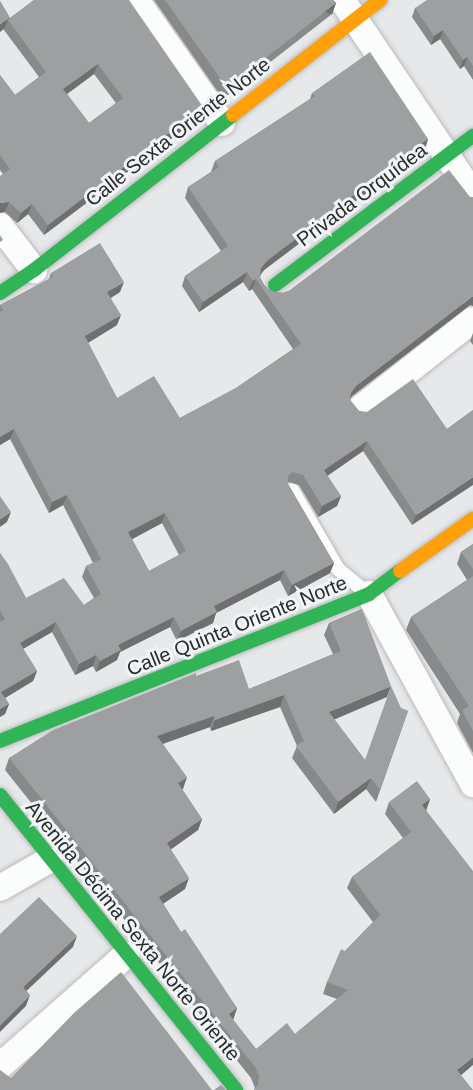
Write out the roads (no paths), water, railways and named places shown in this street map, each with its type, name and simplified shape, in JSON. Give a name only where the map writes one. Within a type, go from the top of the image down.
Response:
[{"type":"street","points":[[136,0],[222,123]]},
{"type":"street","name":"Calle Sexta Oriente Norte","points":[[0,293],[34,270],[222,123],[348,10],[380,0]]},
{"type":"street","points":[[348,10],[473,194]]},
{"type":"street","name":"Privada Orquídea","points":[[275,285],[473,136]]},
{"type":"street","points":[[0,226],[34,270]]},
{"type":"street","points":[[361,408],[473,320]]},
{"type":"street","name":"Calle Quinta Oriente Norte","points":[[0,741],[369,594],[473,519]]},
{"type":"street","points":[[369,594],[473,784]]},
{"type":"street","name":"Avenida Décima Sexta Norte Oriente","points":[[0,795],[49,860],[236,1090]]},
{"type":"street","points":[[0,888],[49,860]]},
{"type":"street","points":[[0,1066],[126,955]]},
{"type":"lane","points":[[292,490],[338,569],[369,594]]}]
